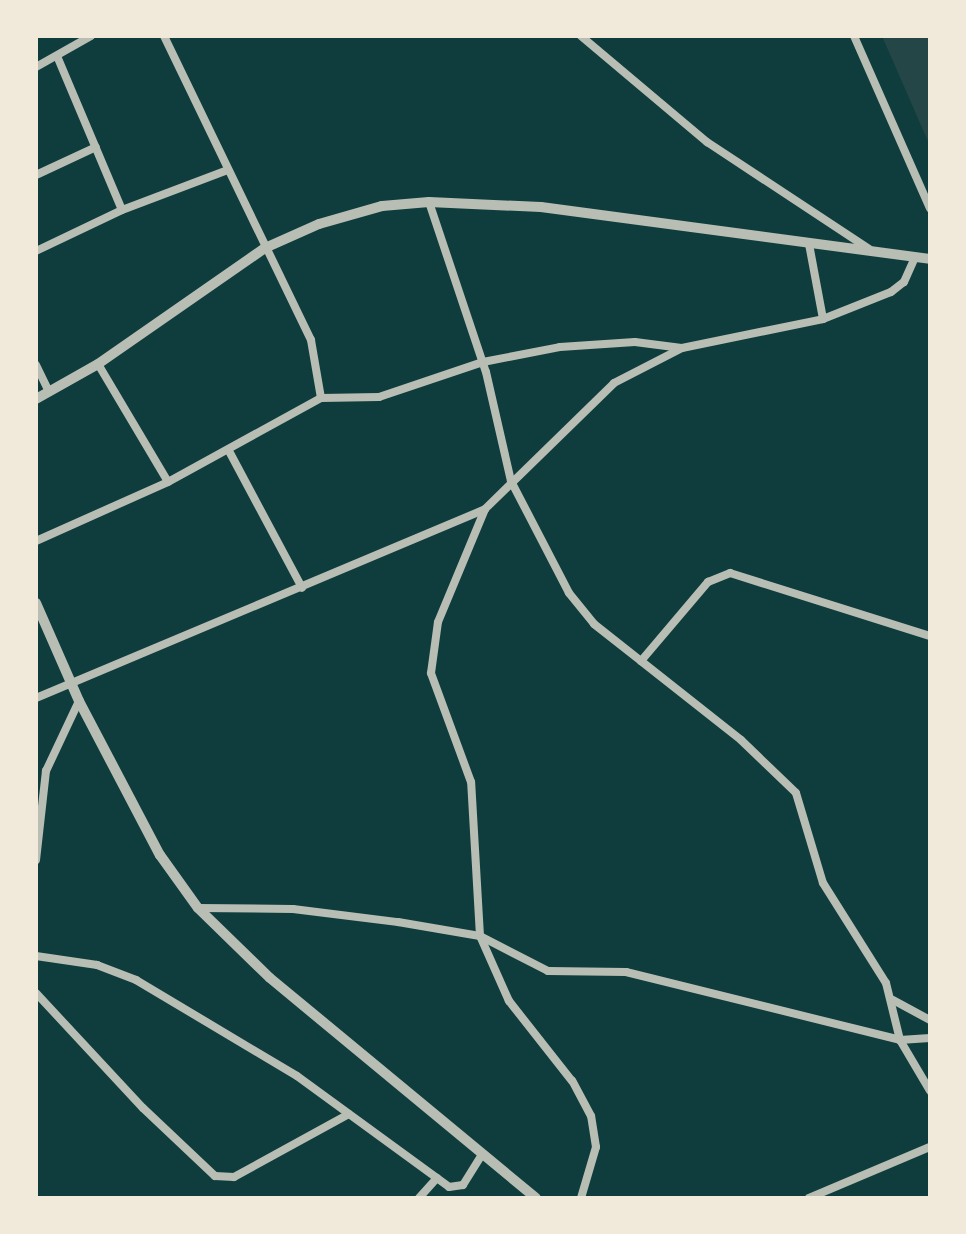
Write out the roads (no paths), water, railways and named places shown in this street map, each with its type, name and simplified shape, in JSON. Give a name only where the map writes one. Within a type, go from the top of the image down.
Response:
[{"type":"street","points":[[36,67],[91,36]]},
{"type":"street","points":[[164,36],[311,340],[321,398]]},
{"type":"street","points":[[854,36],[930,208]]},
{"type":"street","points":[[585,37],[707,142],[872,251]]},
{"type":"street","points":[[57,56],[122,210]]},
{"type":"street","points":[[36,175],[96,147]]},
{"type":"street","points":[[36,251],[122,210],[228,170]]},
{"type":"street","points":[[429,202],[483,362],[511,481],[569,593],[594,624],[741,740],[796,793],[823,883],[875,962],[893,1000],[900,1040],[930,1091]]},
{"type":"street","points":[[36,399],[98,364],[265,248],[360,211],[429,202],[555,209],[930,259]]},
{"type":"street","points":[[809,244],[823,319]]},
{"type":"street","points":[[581,1198],[596,1147],[591,1116],[572,1081],[509,1001],[480,936],[471,782],[431,673],[430,653],[485,509],[614,383],[682,348],[823,319],[891,292],[904,282],[915,257]]},
{"type":"street","points":[[36,541],[168,482],[321,398],[379,397],[483,362],[597,342],[682,348]]},
{"type":"street","points":[[98,364],[168,482]]},
{"type":"street","points":[[36,365],[48,390]]},
{"type":"street","points":[[229,451],[302,588]]},
{"type":"street","points":[[36,698],[485,509]]},
{"type":"street","points":[[641,661],[708,582],[730,573],[930,636]]},
{"type":"street","points":[[36,603],[79,701],[160,855],[198,908],[270,978],[536,1198]]},
{"type":"street","points":[[36,858],[46,771],[79,701]]},
{"type":"street","points":[[198,908],[293,909],[480,936],[548,971],[626,972],[900,1040],[930,1038]]},
{"type":"street","points":[[36,956],[97,965],[136,980],[297,1076],[454,1188],[463,1185],[482,1154]]},
{"type":"street","points":[[36,993],[215,1176],[234,1177],[349,1114]]},
{"type":"street","points":[[893,1000],[930,1020]]},
{"type":"street","points":[[809,1198],[930,1147]]},
{"type":"street","points":[[419,1198],[437,1178]]}]
